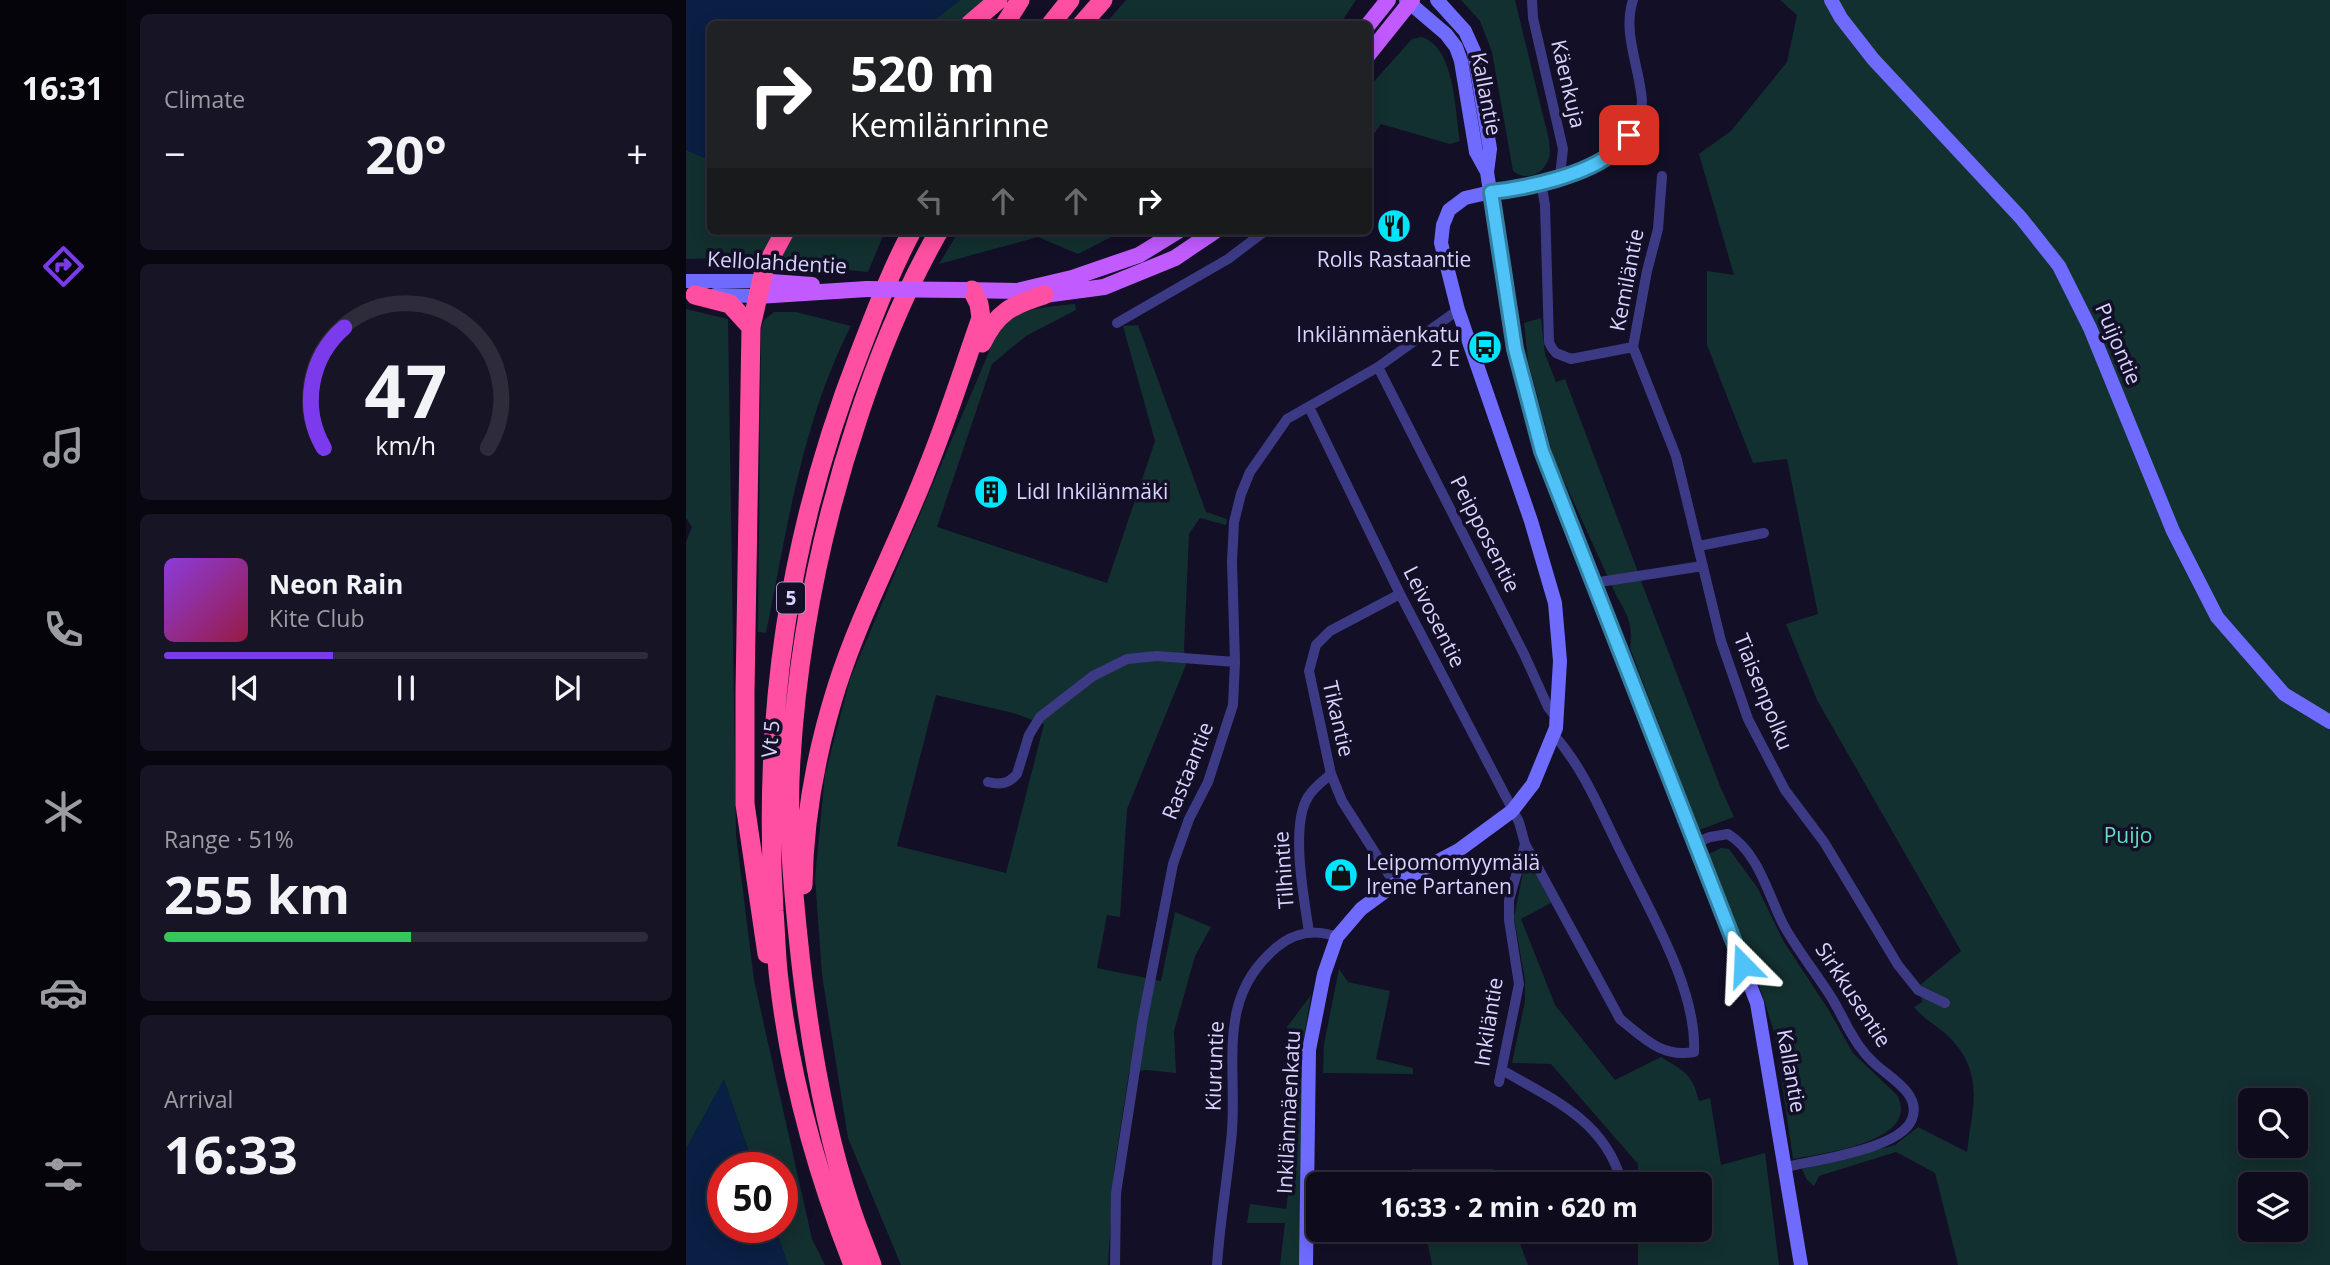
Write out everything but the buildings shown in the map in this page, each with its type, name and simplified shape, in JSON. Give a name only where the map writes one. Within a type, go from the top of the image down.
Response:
[{"type":"highway","points":[[974,21],[998,0]]},
{"type":"highway","points":[[1007,21],[1020,0]]},
{"type":"highway","points":[[1053,21],[1070,0]]},
{"type":"highway","points":[[1084,21],[1102,0]]},
{"type":"highway","points":[[779,981],[766,953],[745,804],[745,692],[751,327],[759,288],[783,235]]},
{"type":"highway","name":"Vt 5","points":[[853,1265],[821,1177],[800,1100],[779,981],[770,840],[771,760],[779,669],[790,603],[804,528],[821,463],[867,334],[911,235]]},
{"type":"highway","name":"Vt 5","points":[[873,1265],[850,1204],[807,1016],[790,866],[791,761],[800,671],[814,580],[847,451],[874,369],[917,272],[937,235]]},
{"type":"highway","points":[[689,290],[730,304],[751,327]]},
{"type":"highway","points":[[802,974],[804,862],[820,747],[837,685],[927,469],[981,318],[979,304],[966,290]]},
{"type":"highway","points":[[927,469],[936,456],[989,328],[1006,311],[1044,295]]},
{"type":"main road","points":[[1370,21],[1388,0]]},
{"type":"main road","points":[[1372,50],[1409,1]]},
{"type":"main road","name":"Kellolahdentie","points":[[1018,291],[1072,278],[1139,255],[1172,235]]},
{"type":"main road","name":"Kellolahdentie","points":[[759,288],[1018,291],[1044,295],[1104,287],[1138,275],[1175,258],[1209,235]]},
{"type":"street","name":"Kallantie","points":[[1437,0],[1465,31],[1474,51],[1490,149],[1488,172],[1515,349],[1542,451],[1758,1003],[1801,1265]]},
{"type":"street","name":"Käenkuja","points":[[1532,0],[1533,18],[1563,149],[1560,176]]},
{"type":"street","points":[[1491,192],[1514,189],[1596,164],[1616,150],[1629,135],[1642,104],[1631,42],[1633,0]]},
{"type":"street","name":"Puijontie","points":[[1831,0],[1841,18],[1873,59],[2021,218],[2059,266],[2090,328],[2173,531],[2217,617],[2284,694],[2330,722]]},
{"type":"street","name":"Kallantie","points":[[1409,1],[1446,34],[1456,47],[1461,61],[1476,152],[1488,172]]},
{"type":"street","name":"Kemiläntie","points":[[1541,181],[1545,205],[1549,342],[1564,358],[1571,359],[1633,347],[1658,229],[1662,176]]},
{"type":"street","name":"Inkilänmäenkatu","points":[[1306,1265],[1309,1050],[1324,974],[1337,937],[1361,909],[1395,884],[1459,850],[1512,811],[1533,784],[1554,735],[1558,718],[1560,651],[1555,603],[1531,521],[1458,310],[1441,243],[1443,225],[1449,210],[1465,198],[1491,192]]},
{"type":"street","points":[[1117,323],[1227,260],[1260,235]]},
{"type":"street","name":"Kellolahdentie","points":[[689,290],[759,288]]},
{"type":"street","name":"Rastaantie","points":[[1115,1265],[1116,1193],[1143,1018],[1173,864],[1189,819],[1208,782],[1233,705],[1235,662],[1232,562],[1234,522],[1241,494],[1250,472],[1287,419],[1378,367],[1458,310]]},
{"type":"street","name":"Tiaisenpolku","points":[[1633,347],[1676,456],[1721,641],[1748,719],[1785,790],[1824,842],[1898,965],[1918,990],[1945,1003]]},
{"type":"street","name":"Peipposentie","points":[[1378,367],[1524,654],[1548,707],[1558,718]]},
{"type":"street","name":"Leivosentie","points":[[1309,407],[1400,594],[1522,830],[1525,844],[1620,1019],[1671,1054],[1695,1052],[1694,1028],[1677,968],[1580,769],[1554,735]]},
{"type":"street","points":[[1699,546],[1764,533]]},
{"type":"street","points":[[1593,583],[1703,566]]},
{"type":"street","name":"Tikantie","points":[[1395,884],[1342,801],[1331,774],[1308,671],[1316,645],[1329,631],[1400,594]]},
{"type":"street","points":[[988,782],[1006,783],[1013,779],[1029,735],[1040,717],[1093,676],[1120,662],[1157,656],[1235,662]]},
{"type":"street","name":"Tilhintie","points":[[1309,932],[1300,846],[1300,818],[1307,798],[1331,774]]},
{"type":"street","name":"Sirkkusentie","points":[[1695,843],[1728,834],[1742,847],[1754,864],[1784,925],[1860,1048],[1913,1102],[1913,1118],[1909,1125],[1888,1140],[1866,1148],[1786,1167]]},
{"type":"street","name":"Inkiläntie","points":[[1499,1082],[1519,984],[1509,920],[1509,900],[1525,844]]},
{"type":"street","points":[[1309,932],[1325,932],[1337,937]]},
{"type":"street","name":"Kiuruntie","points":[[1217,1265],[1233,1119],[1233,1052],[1240,998],[1253,971],[1264,958],[1287,939],[1309,932]]},
{"type":"street","points":[[1502,1070],[1570,1111],[1599,1134],[1618,1172]]},
{"type":"green space","points":[[960,0],[1001,0],[989,21],[933,21]]},
{"type":"green space","points":[[1126,0],[1356,0],[1342,21],[1108,21]]},
{"type":"green space","points":[[1461,0],[1515,0],[1549,140],[1547,164],[1534,175],[1523,176],[1513,171],[1492,52],[1480,21]]},
{"type":"green space","name":"Puijo","points":[[1780,0],[2330,0],[2330,1265],[1958,1265],[1935,1173],[1896,1152],[1819,1176],[1814,1186],[1807,1180],[1802,1169],[1895,1145],[1918,1127],[1967,1152],[1974,1092],[1969,1066],[1962,1052],[1947,1035],[1914,1007],[1922,1002],[1920,985],[1961,951],[1817,700],[1786,624],[1818,614],[1787,459],[1753,463],[1707,345],[1707,271],[1734,275],[1699,154],[1731,131],[1787,62],[1797,15]]},
{"type":"green space","points":[[1421,37],[1432,43],[1441,53],[1451,81],[1460,141],[1450,144],[1381,124],[1372,137],[1372,84],[1412,39]]},
{"type":"green space","points":[[686,150],[707,159],[707,235],[883,235],[868,272],[722,258],[686,259]]},
{"type":"green space","points":[[957,235],[1115,235],[1078,254],[1038,237],[939,264]]},
{"type":"green space","points":[[1075,304],[1076,310],[1026,336],[992,364],[937,527],[1107,583],[1155,441],[1123,326],[1138,325],[1206,512],[1227,519],[1226,525],[1200,518],[1189,534],[1184,649],[1186,665],[1127,809],[1120,917],[1107,915],[1097,968],[1161,981],[1175,912],[1211,927],[1195,956],[1174,1031],[1176,1073],[1146,1070],[1129,1072],[1114,1170],[1108,1265],[901,1265],[848,1138],[822,975],[815,878],[825,774],[850,679],[997,333],[1022,313]],"holes":[[[936,695],[1013,713],[1044,724],[1006,873],[897,846]]]},
{"type":"green space","points":[[686,309],[728,319],[736,834],[754,980],[793,1152],[749,1152],[724,1080],[686,1149],[686,542],[692,527],[686,518]]},
{"type":"green space","points":[[774,312],[796,312],[851,326],[834,362],[808,438],[789,516],[766,633],[758,632],[761,329],[764,320]]},
{"type":"green space","points":[[1541,318],[1545,354],[1556,382],[1565,379],[1638,572],[1697,561],[1641,581],[1734,817],[1699,830],[1630,648],[1631,633],[1627,615],[1554,459],[1528,361],[1524,323]]},
{"type":"green space","points":[[1721,848],[1729,849],[1757,887],[1784,942],[1853,1053],[1897,1095],[1901,1111],[1895,1124],[1883,1134],[1845,1149],[1793,1159],[1775,1035],[1761,991],[1707,855]]},
{"type":"green space","points":[[1528,860],[1551,903],[1521,919],[1555,1005],[1615,1080],[1661,1057],[1686,1074],[1699,1101],[1710,1098],[1721,1165],[1765,1153],[1779,1265],[1638,1265],[1638,1242],[1712,1242],[1712,1172],[1638,1172],[1638,1164],[1551,1064],[1512,1063],[1525,1001],[1525,980],[1514,917],[1525,863]]},
{"type":"green space","points":[[1339,969],[1348,982],[1390,991],[1376,1059],[1413,1068],[1413,1074],[1323,1073],[1324,1044]]},
{"type":"green space","points":[[1311,995],[1303,1044],[1301,1265],[1280,1265],[1285,1223],[1247,1223],[1250,1204],[1286,1209],[1292,1168],[1287,1027]]},
{"type":"green space","points":[[1412,1169],[1493,1169],[1494,1172],[1413,1172]]},
{"type":"green space","points":[[798,1176],[812,1239],[825,1265],[788,1265],[780,1243],[798,1243]]},
{"type":"green space","points":[[1427,1242],[1519,1242],[1528,1265],[1432,1265]]},
{"type":"water","points":[[686,0],[960,0],[933,21],[707,21],[707,159],[686,150]]},
{"type":"water","points":[[724,1079],[749,1152],[707,1152],[707,1243],[780,1243],[788,1265],[686,1265],[686,1149]]},
{"type":"place","name":"Rolls Rastaantie","points":[[1394,226]]},
{"type":"place","name":"Inkilänmäenkatu 2 E","points":[[1485,347]]},
{"type":"place","name":"Lidl Inkilänmäki","points":[[991,492]]},
{"type":"place","name":"Leipomomyymälä Irene Partanen","points":[[1341,875]]},
{"type":"route","points":[[1629,135],[1616,150],[1596,164],[1514,189],[1491,192],[1515,349],[1542,451],[1743,965]]}]
